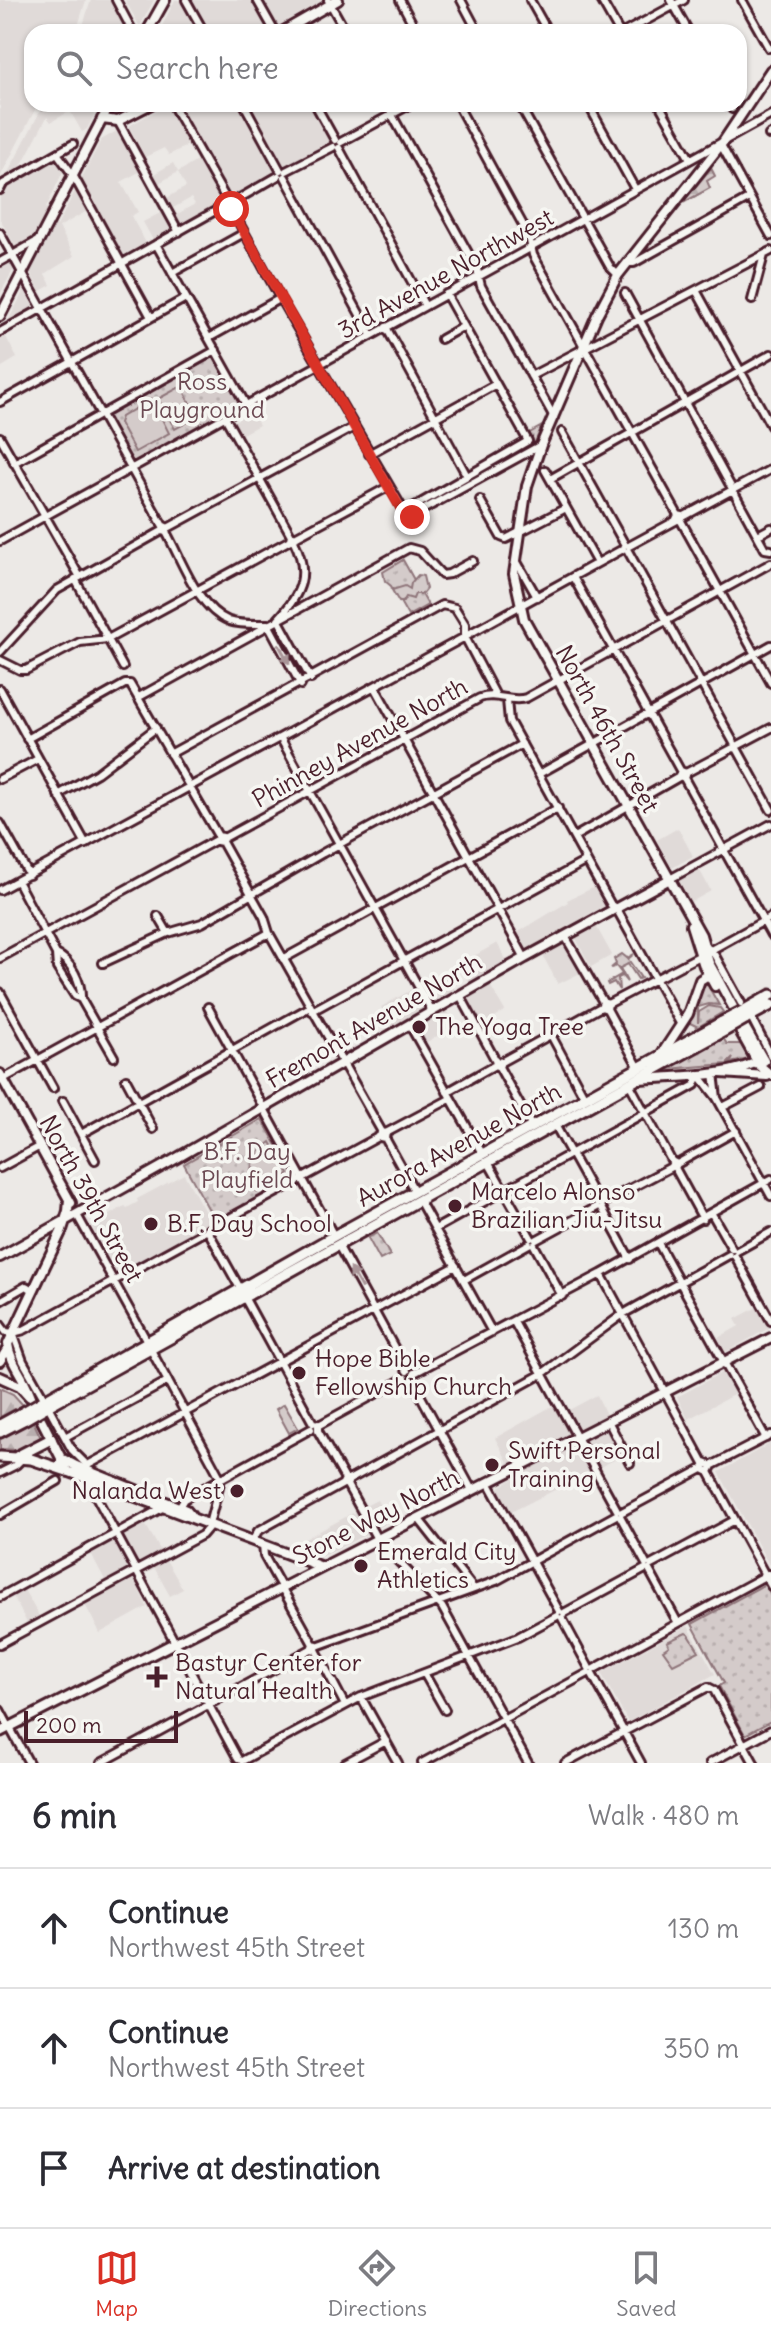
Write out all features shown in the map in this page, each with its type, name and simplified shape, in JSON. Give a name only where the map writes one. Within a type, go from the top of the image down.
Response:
[{"type":"highway","name":"Aurora Avenue North","points":[[0,1432],[42,1405],[485,1158],[555,1125],[743,1015],[771,995]]},
{"type":"highway","name":"Aurora Avenue North","points":[[743,1015],[771,1005]]},
{"type":"highway","name":"Aurora Avenue North","points":[[485,1158],[532,1127],[660,1056],[724,1026]]},
{"type":"highway","name":"Aurora Avenue North","points":[[0,1425],[23,1416]]},
{"type":"highway","points":[[19,1457],[51,1439]]},
{"type":"highway","points":[[0,1457],[19,1457],[67,1471]]},
{"type":"main road","points":[[152,24],[165,0]]},
{"type":"main road","points":[[295,24],[332,1]]},
{"type":"main road","name":"North 46th Street","points":[[747,107],[771,70]]},
{"type":"main road","points":[[0,316],[106,112]]},
{"type":"main road","points":[[102,119],[118,121],[135,112]]},
{"type":"main road","name":"North 46th Street","points":[[744,112],[618,275],[597,315],[541,445],[527,486],[514,574],[524,619],[679,899],[706,951],[712,975],[743,1015],[768,1066]]},
{"type":"main road","name":"Fremont Avenue North","points":[[0,1257],[668,880]]},
{"type":"main road","points":[[660,1056],[681,1025],[700,980],[712,975]]},
{"type":"main road","points":[[718,1073],[758,1073],[768,1066]]},
{"type":"main road","points":[[632,1081],[768,1066]]},
{"type":"main road","name":"North 39th Street","points":[[2,1076],[7,1094],[40,1146],[77,1215]]},
{"type":"main road","points":[[0,1361],[65,1222],[69,1200]]},
{"type":"main road","points":[[36,1238],[48,1239],[53,1248]]},
{"type":"main road","name":"Stone Way North","points":[[0,1732],[771,1338]]},
{"type":"main road","points":[[4,1349],[42,1405],[51,1439],[67,1471],[89,1472],[179,1507],[191,1516]]},
{"type":"main road","points":[[0,1377],[20,1386],[42,1405]]},
{"type":"main road","points":[[61,1458],[162,1508],[210,1523],[322,1567]]},
{"type":"street","points":[[116,0],[129,24]]},
{"type":"street","points":[[186,0],[200,24]]},
{"type":"street","points":[[257,0],[270,24]]},
{"type":"street","points":[[400,0],[413,24]]},
{"type":"street","points":[[461,0],[474,24]]},
{"type":"street","points":[[530,0],[544,24]]},
{"type":"street","points":[[601,0],[615,24]]},
{"type":"street","points":[[634,24],[672,3],[684,0]]},
{"type":"street","points":[[742,0],[769,48]]},
{"type":"street","points":[[332,1],[342,24]]},
{"type":"street","points":[[672,3],[684,24]]},
{"type":"street","points":[[176,112],[279,299],[408,518],[541,445]]},
{"type":"street","points":[[248,112],[371,335]]},
{"type":"street","points":[[319,112],[425,306]]},
{"type":"street","points":[[0,332],[395,112]]},
{"type":"street","points":[[461,112],[529,236],[531,247],[577,337],[771,683]]},
{"type":"street","points":[[523,112],[582,219],[610,267],[618,275]]},
{"type":"street","points":[[592,112],[635,189]]},
{"type":"street","points":[[664,112],[690,159]]},
{"type":"street","points":[[391,114],[554,417]]},
{"type":"street","name":"3rd Avenue Northwest","points":[[0,541],[771,115]]},
{"type":"street","points":[[118,121],[179,232]]},
{"type":"street","points":[[738,121],[750,127]]},
{"type":"street","points":[[1,184],[76,142]]},
{"type":"street","points":[[722,143],[771,236]]},
{"type":"street","points":[[57,153],[73,175],[151,317]]},
{"type":"street","name":"3rd Avenue Northwest","points":[[699,155],[712,156]]},
{"type":"street","points":[[627,263],[634,263],[750,198]]},
{"type":"street","points":[[0,233],[198,591],[211,608],[229,621],[268,624]]},
{"type":"street","points":[[172,273],[244,233]]},
{"type":"street","points":[[0,262],[39,240]]},
{"type":"street","points":[[156,244],[246,405]]},
{"type":"street","points":[[531,376],[767,253]]},
{"type":"street","points":[[752,300],[767,253]]},
{"type":"street","points":[[697,292],[771,426]]},
{"type":"street","points":[[625,293],[765,549],[771,550]]},
{"type":"street","points":[[403,513],[528,441],[446,294]]},
{"type":"street","points":[[0,402],[186,298]]},
{"type":"street","points":[[209,338],[279,299]]},
{"type":"street","points":[[441,339],[464,326]]},
{"type":"street","points":[[386,327],[467,476]]},
{"type":"street","points":[[14,463],[216,350]]},
{"type":"street","points":[[550,479],[771,354]]},
{"type":"street","points":[[369,454],[496,384]]},
{"type":"street","points":[[761,408],[771,403]]},
{"type":"street","points":[[225,417],[292,538],[303,568],[296,597],[278,619]]},
{"type":"street","points":[[0,652],[49,596],[354,427]]},
{"type":"street","points":[[562,432],[771,810]]},
{"type":"street","points":[[0,437],[48,520],[123,667]]},
{"type":"street","points":[[0,890],[771,469]]},
{"type":"street","points":[[545,470],[597,563]]},
{"type":"street","points":[[0,660],[26,670],[80,642],[108,639],[388,487]]},
{"type":"street","points":[[480,500],[501,537],[506,539],[566,508]]},
{"type":"street","points":[[758,535],[771,528]]},
{"type":"street","points":[[139,697],[409,548],[416,548],[439,574],[449,574],[473,561]]},
{"type":"street","points":[[515,559],[537,597]]},
{"type":"street","name":"Phinney Avenue North","points":[[0,958],[139,879],[220,839],[480,698],[526,698],[771,563]]},
{"type":"street","points":[[573,577],[771,935]]},
{"type":"street","points":[[170,754],[439,607],[450,605],[465,624],[465,636],[496,697]]},
{"type":"street","points":[[278,619],[311,679]]},
{"type":"street","points":[[268,624],[301,685]]},
{"type":"street","points":[[539,774],[771,645]]},
{"type":"street","points":[[27,739],[129,684],[251,894],[283,959],[492,1332]]},
{"type":"street","points":[[375,687],[525,958]]},
{"type":"street","points":[[0,689],[86,844]]},
{"type":"street","points":[[507,700],[507,716],[681,1025]]},
{"type":"street","points":[[58,795],[97,773],[156,728]]},
{"type":"street","points":[[574,837],[771,728]]},
{"type":"street","points":[[281,739],[432,1011]]},
{"type":"street","points":[[103,963],[168,933],[202,923],[522,744]]},
{"type":"street","points":[[0,779],[38,759]]},
{"type":"street","points":[[283,959],[558,808]]},
{"type":"street","points":[[0,823],[29,875]]},
{"type":"street","name":"Fremont Avenue North","points":[[668,880],[771,824]]},
{"type":"street","points":[[81,1134],[586,861]]},
{"type":"street","points":[[17,881],[56,954],[69,964],[82,993],[81,999]]},
{"type":"street","points":[[158,916],[168,933]]},
{"type":"street","points":[[0,1324],[6,1332],[24,1330],[383,1135],[498,1064],[771,917]]},
{"type":"street","points":[[2,1076],[38,1060],[269,933]]},
{"type":"street","points":[[565,936],[639,1068]]},
{"type":"street","name":"North 46th Street","points":[[706,951],[768,1066]]},
{"type":"street","points":[[56,954],[57,968],[75,996],[81,999],[114,1057]]},
{"type":"street","points":[[0,992],[53,1088]]},
{"type":"street","points":[[460,995],[532,1127]]},
{"type":"street","points":[[208,1007],[472,1490]]},
{"type":"street","points":[[409,1024],[562,1296]]},
{"type":"street","points":[[551,1035],[585,1098]]},
{"type":"street","points":[[717,1098],[718,1073]]},
{"type":"street","points":[[699,1075],[723,1107],[768,1182],[771,1196]]},
{"type":"street","points":[[435,1229],[695,1085],[699,1075]]},
{"type":"street","points":[[126,1079],[153,1129]]},
{"type":"street","points":[[632,1081],[644,1111],[703,1219]]},
{"type":"street","points":[[723,1107],[761,1087]]},
{"type":"street","points":[[63,1101],[95,1160]]},
{"type":"street","points":[[555,1125],[630,1259]]},
{"type":"street","points":[[464,1280],[736,1131]]},
{"type":"street","points":[[0,1168],[40,1146]]},
{"type":"street","points":[[179,1507],[184,1499],[768,1182]]},
{"type":"street","points":[[712,1214],[771,1321]]},
{"type":"street","name":"North 39th Street","points":[[77,1215],[221,1479]]},
{"type":"street","points":[[208,1231],[377,1539],[439,1603],[528,1763]]},
{"type":"street","points":[[253,1540],[258,1531],[542,1374],[623,1314],[771,1232]]},
{"type":"street","points":[[101,1763],[314,1648],[439,1603],[532,1562],[768,1436],[658,1243]]},
{"type":"street","points":[[89,1472],[185,1413],[456,1266]]},
{"type":"street","points":[[601,1274],[771,1586]]},
{"type":"street","points":[[0,1301],[26,1286],[33,1290]]},
{"type":"street","points":[[514,1322],[678,1623]]},
{"type":"street","points":[[13,1333],[42,1405],[89,1472],[116,1533],[239,1761],[361,1697],[518,1637],[735,1520]]},
{"type":"street","points":[[65,1437],[168,1381]]},
{"type":"street","points":[[608,1421],[630,1463]]},
{"type":"street","points":[[0,1473],[16,1465],[19,1457]]},
{"type":"street","points":[[0,1644],[202,1535],[210,1523],[221,1479]]},
{"type":"street","points":[[0,1515],[58,1481]]},
{"type":"street","points":[[488,1482],[641,1763]]},
{"type":"street","points":[[0,1597],[162,1508]]},
{"type":"street","points":[[418,1518],[474,1589]]},
{"type":"street","points":[[263,1544],[264,1556],[345,1705]]},
{"type":"street","points":[[422,1763],[767,1575]]},
{"type":"street","points":[[424,1673],[445,1710]]},
{"type":"street","points":[[565,1763],[708,1687],[714,1690],[754,1763]]},
{"type":"street","points":[[361,1697],[398,1763]]},
{"type":"street","points":[[0,1710],[29,1763]]},
{"type":"street","points":[[710,1763],[771,1730]]},
{"type":"street","points":[[345,1763],[386,1741]]},
{"type":"shaded area","points":[[0,0],[86,0],[78,24],[24,24],[24,112],[34,112],[0,177]]},
{"type":"shaded area","points":[[91,0],[112,0],[125,24],[84,24]]},
{"type":"shaded area","points":[[125,0],[154,0],[141,24]]},
{"type":"shaded area","points":[[175,0],[183,6],[195,0],[323,0],[281,24],[163,24]]},
{"type":"shaded area","points":[[40,112],[68,112],[51,122],[47,117],[12,183],[53,159],[59,161],[64,169],[46,208],[57,226],[101,140],[115,132],[119,134],[139,172],[121,182],[138,212],[131,216],[146,243],[124,255],[96,206],[59,227],[74,256],[45,274],[51,285],[40,291],[21,256],[0,294],[0,257],[16,247],[0,219],[0,188]]},
{"type":"shaded area","points":[[71,112],[96,112],[87,129],[82,132]]},
{"type":"shaded area","points":[[154,112],[316,112],[332,141],[153,240],[143,222],[162,212],[167,220],[195,204],[191,198],[173,208],[167,198],[186,187],[178,172],[197,161],[188,145],[169,155],[164,148],[145,157],[129,126]]},
{"type":"shaded area","points":[[173,163],[178,172],[159,183],[154,174]]},
{"type":"shaded area","points":[[24,290],[39,316],[5,335],[17,358],[0,368],[0,337]]},
{"type":"shaded area","points":[[251,412],[259,425],[242,434],[233,422]]},
{"type":"shaded area","points":[[678,828],[693,856],[672,868],[657,840]]},
{"type":"shaded area","points":[[699,869],[711,891],[691,902],[679,880]]},
{"type":"shaded area","points":[[597,886],[607,904],[528,949],[517,933],[567,900]]},
{"type":"shaded area","points":[[596,926],[612,955],[591,967],[575,937]]},
{"type":"shaded area","points":[[497,943],[507,961],[470,982],[460,964]]},
{"type":"shaded area","points":[[564,944],[580,973],[558,984],[543,956]]},
{"type":"shaded area","points":[[445,971],[455,990],[440,999],[455,1026],[425,1043],[410,1016],[392,1026],[381,1007]]},
{"type":"shaded area","points":[[490,985],[505,1011],[482,1024],[468,998]]},
{"type":"shaded area","name":"B.F. Day School","points":[[184,1174],[211,1223],[118,1274],[91,1225],[138,1202],[137,1199]]},
{"type":"shaded area","points":[[767,1302],[771,1309],[771,1327],[726,1352],[718,1338],[739,1326],[735,1319]]},
{"type":"shaded area","points":[[723,1372],[735,1394],[688,1419],[677,1397]]},
{"type":"shaded area","points":[[597,1395],[624,1455],[511,1512],[498,1488],[516,1477],[495,1438],[563,1400],[569,1410]]},
{"type":"shaded area","points":[[771,1443],[771,1564],[769,1565],[719,1472]]},
{"type":"shaded area","points":[[377,1500],[388,1522],[379,1527],[367,1505]]},
{"type":"shaded area","points":[[355,1512],[367,1534],[325,1555],[290,1547]]},
{"type":"shaded area","points":[[141,1517],[183,1589],[170,1596],[155,1569],[134,1579],[147,1607],[100,1633],[80,1595],[105,1580],[87,1546]]},
{"type":"shaded area","points":[[23,1588],[39,1616],[27,1623],[12,1594]]},
{"type":"shaded area","points":[[688,1626],[715,1674],[628,1722],[601,1673]]},
{"type":"green space","points":[[711,168],[715,176],[707,181],[710,188],[681,204]]},
{"type":"green space","name":"Ross Playground","points":[[214,357],[241,405],[132,465],[105,418]]},
{"type":"green space","points":[[178,388],[183,389],[197,417],[175,429],[158,399]]},
{"type":"green space","points":[[152,399],[169,433],[135,452],[119,423],[121,417]]},
{"type":"green space","points":[[542,426],[533,447],[412,513],[410,510],[530,439],[528,434]]},
{"type":"green space","points":[[403,560],[428,605],[408,616],[385,581],[383,572]]},
{"type":"green space","points":[[418,575],[423,576],[426,589],[422,594],[415,594],[413,599],[406,597],[399,602],[392,590],[405,586],[410,589]]},
{"type":"green space","points":[[279,627],[306,675],[300,678],[273,630]]},
{"type":"green space","points":[[622,954],[627,958],[634,954],[628,959],[641,978],[638,979],[628,964],[620,968],[627,982],[622,976],[618,978],[619,990],[614,982],[607,983],[622,974],[616,966],[611,968],[616,964],[614,959]]},
{"type":"green space","points":[[707,984],[719,1005],[698,1007],[698,1023],[699,1012],[709,1006],[720,1008],[723,1012],[698,1027],[688,1022],[700,991]]},
{"type":"green space","points":[[723,1038],[727,1044],[741,1044],[749,1059],[730,1063],[733,1058],[727,1064],[668,1069]]},
{"type":"green space","name":"B.F. Day Playfield","points":[[262,1119],[295,1177],[215,1221],[184,1164]]},
{"type":"green space","points":[[271,1142],[289,1174],[257,1192],[252,1177],[253,1164],[259,1152]]},
{"type":"green space","points":[[377,1233],[390,1255],[380,1260],[368,1238]]},
{"type":"green space","points":[[0,1388],[13,1394],[23,1405],[0,1417]]},
{"type":"green space","points":[[284,1404],[298,1428],[289,1433],[276,1409]]},
{"type":"green space","points":[[33,1421],[41,1438],[19,1450],[0,1449],[0,1439]]},
{"type":"green space","points":[[765,1584],[771,1595],[771,1721],[745,1735],[719,1686],[724,1683],[692,1624]]},
{"type":"green space","points":[[686,1633],[699,1651],[673,1664],[663,1650],[669,1646],[667,1642]]},
{"type":"place","name":"The Yoga Tree","points":[[419,1027]]},
{"type":"place","name":"Marcelo Alonso Brazilian Jiu-Jitsu","points":[[455,1206]]},
{"type":"place","name":"B.F. Day School","points":[[151,1224]]},
{"type":"place","name":"Hope Bible Fellowship Church","points":[[299,1373]]},
{"type":"place","name":"Swift Personal Training","points":[[492,1465]]},
{"type":"place","name":"Nalanda West","points":[[237,1491]]},
{"type":"place","name":"Emerald City Athletics","points":[[361,1566]]},
{"type":"place","name":"Bastyr Center for Natural Health","points":[[157,1677]]},
{"type":"route","points":[[231,209],[403,513],[408,518],[412,517]]}]
